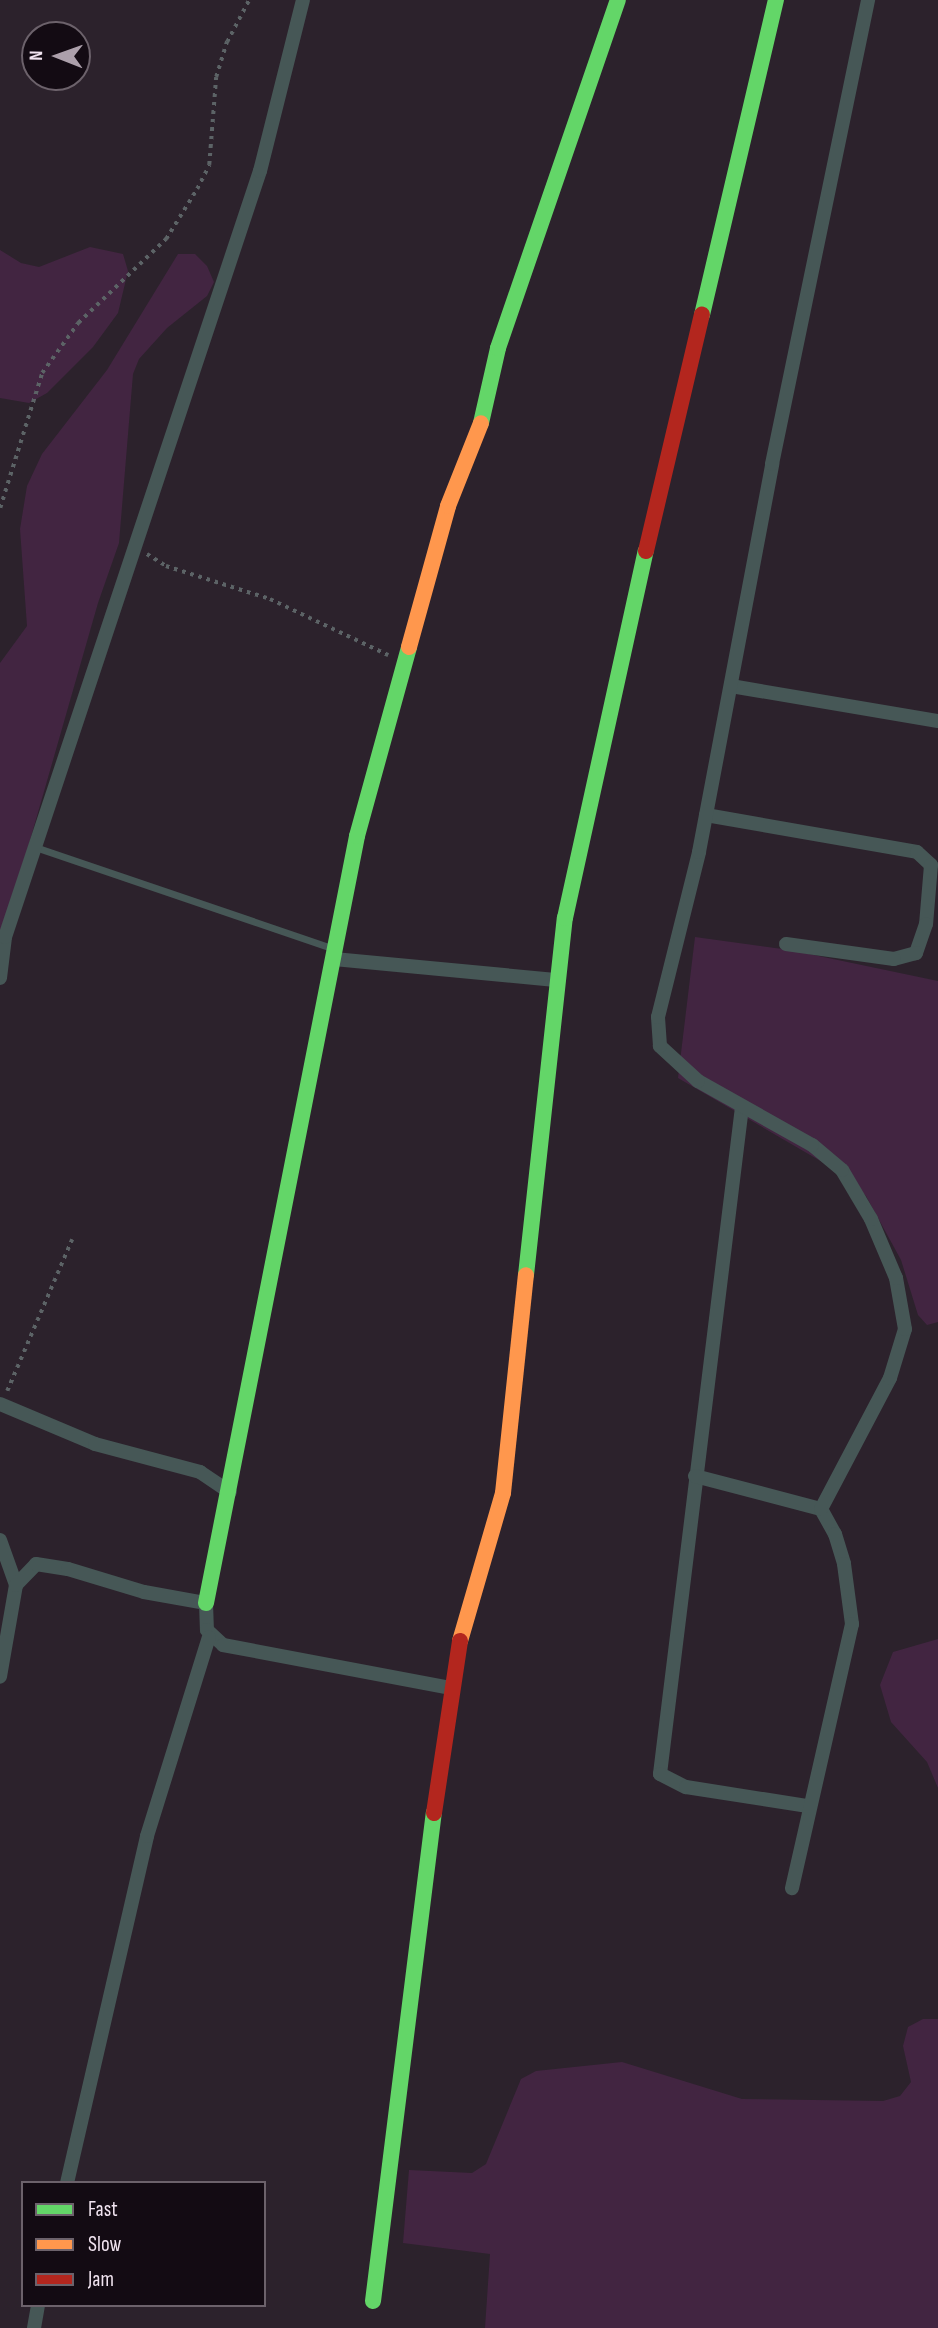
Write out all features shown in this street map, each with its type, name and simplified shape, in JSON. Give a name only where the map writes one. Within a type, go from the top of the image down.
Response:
[{"type":"street","points":[[0,978],[5,937],[34,846],[260,171],[303,0]]},
{"type":"street","points":[[67,2181],[147,1836],[209,1637],[206,1603],[230,1492],[357,836],[449,506],[465,472],[488,403],[498,348],[618,0]]},
{"type":"street","points":[[373,2301],[450,1688],[503,1493],[558,980],[592,781],[776,0]]},
{"type":"street","points":[[821,1509],[890,1378],[905,1329],[896,1278],[871,1219],[842,1170],[812,1145],[698,1081],[660,1045],[657,1017],[706,815],[868,0]]},
{"type":"street","points":[[730,686],[938,721]]},
{"type":"street","points":[[706,815],[917,852],[931,865],[926,924],[916,953],[894,959],[786,944]]},
{"type":"street","points":[[334,954],[558,980]]},
{"type":"street","points":[[742,1107],[660,1774],[686,1787],[807,1806]]},
{"type":"street","points":[[1,1405],[95,1444],[200,1472],[230,1492]]},
{"type":"street","points":[[695,1476],[821,1509],[835,1534],[844,1564],[852,1624],[807,1806],[792,1888]]},
{"type":"street","points":[[0,1540],[16,1585],[0,1677]]},
{"type":"street","points":[[16,1585],[30,1568],[53,1565],[144,1592],[206,1603]]},
{"type":"street","points":[[209,1637],[223,1645],[450,1688]]},
{"type":"street","points":[[34,2328],[38,2307]]},
{"type":"lane","points":[[34,846],[334,954]]},
{"type":"path","points":[[0,508],[42,373],[78,323],[166,239],[209,165],[216,77],[226,42],[249,0]]},
{"type":"path","points":[[134,547],[166,566],[270,599],[367,648],[406,661]]},
{"type":"path","points":[[1,1405],[72,1239]]},
{"type":"shaded area","points":[[90,247],[123,254],[128,271],[118,313],[93,347],[47,393],[29,403],[0,398],[0,250],[21,263],[39,267]]},
{"type":"shaded area","points":[[178,254],[195,254],[207,266],[214,282],[207,296],[167,328],[139,359],[133,374],[119,543],[98,603],[0,945],[0,663],[27,626],[20,529],[27,486],[42,454],[107,370]]},
{"type":"shaded area","points":[[695,937],[790,950],[938,981],[938,1322],[927,1325],[918,1315],[901,1260],[866,1196],[848,1177],[678,1078]]},
{"type":"shaded area","points":[[938,1639],[938,1788],[927,1762],[891,1722],[880,1685],[893,1652]]},
{"type":"shaded area","points":[[923,2019],[938,2019],[938,2328],[485,2328],[490,2254],[403,2243],[409,2170],[472,2173],[486,2164],[521,2079],[536,2071],[622,2062],[742,2099],[883,2101],[900,2096],[911,2082],[903,2046],[908,2027]]},
{"type":"traffic: fast","points":[[481,423],[498,348],[618,0]]},
{"type":"traffic: fast","points":[[702,315],[776,0]]},
{"type":"traffic: fast","points":[[526,1275],[565,918],[646,551]]},
{"type":"traffic: fast","points":[[206,1603],[357,836],[409,647]]},
{"type":"traffic: fast","points":[[373,2301],[434,1813]]},
{"type":"traffic: slow","points":[[409,647],[448,506],[481,423]]},
{"type":"traffic: slow","points":[[460,1641],[503,1493],[526,1275]]},
{"type":"traffic: jam","points":[[646,551],[702,315]]},
{"type":"traffic: jam","points":[[434,1813],[460,1641]]}]
